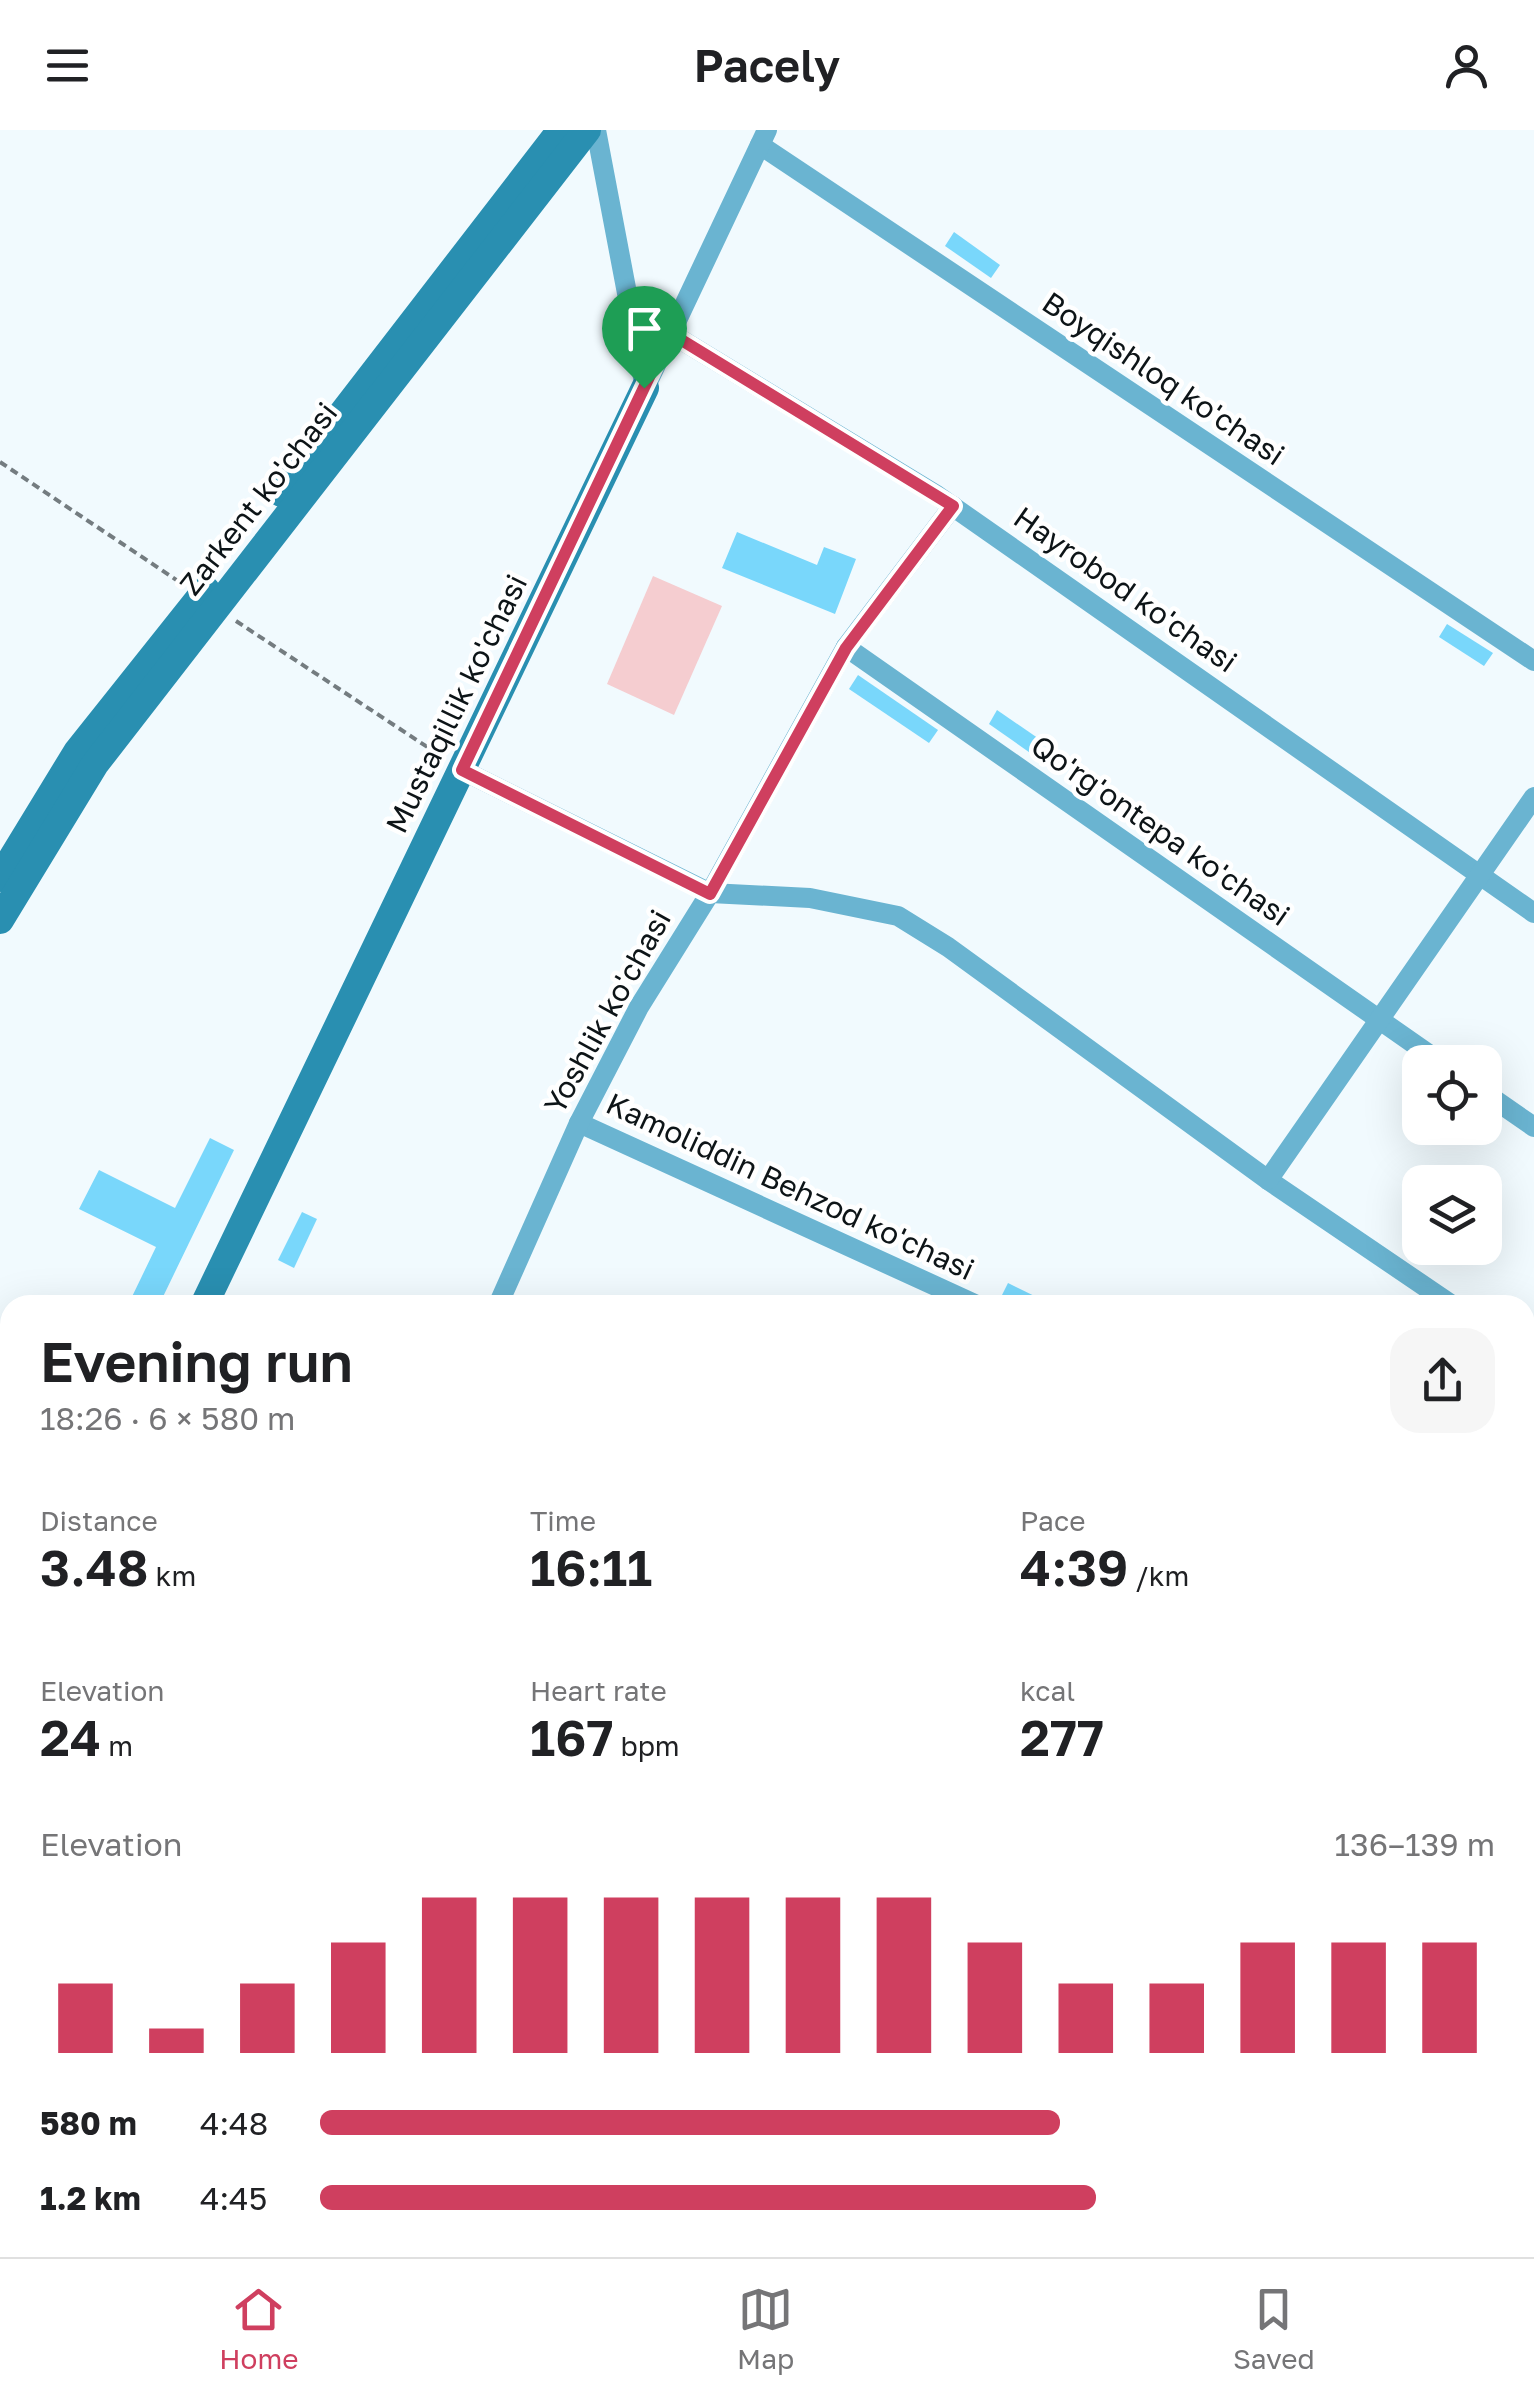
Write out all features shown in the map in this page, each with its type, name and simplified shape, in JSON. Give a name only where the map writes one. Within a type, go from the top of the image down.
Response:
[{"type":"main road","name":"Zarkent ko'chasi","points":[[0,920],[95,764],[209,603],[562,130]]},
{"type":"main road","name":"Zarkent ko'chasi","points":[[0,878],[77,752],[209,603],[587,130]]},
{"type":"main road","name":"Mustaqillik ko'chasi","points":[[209,1295],[644,388]]},
{"type":"street","points":[[596,130],[644,388]]},
{"type":"street","name":"Mustaqillik ko'chasi","points":[[644,388],[763,138]]},
{"type":"street","name":"Boyqishloq ko'chasi","points":[[763,138],[1534,662]]},
{"type":"street","name":"Hayrobod ko'chasi","points":[[670,333],[953,506],[1534,913]]},
{"type":"street","name":"Yoshlik ko'chasi","points":[[502,1295],[579,1123],[639,1007],[710,894],[846,648],[953,506]]},
{"type":"street","name":"Qo'rg'ontepa ko'chasi","points":[[846,648],[1415,1045]]},
{"type":"street","points":[[462,770],[710,894],[810,898],[898,916],[948,947],[1268,1180],[1437,1295]]},
{"type":"street","points":[[1268,1180],[1534,797]]},
{"type":"street","points":[[1502,1105],[1534,1127]]},
{"type":"street","name":"Kamoliddin Behzod ko'chasi","points":[[579,1123],[955,1295]]},
{"type":"street","points":[[64,2257],[78,2257]]},
{"type":"path","points":[[0,462],[462,770]]},
{"type":"shaded area","points":[[653,576],[722,606],[674,715],[607,684]]},
{"type":"building","points":[[954,232],[1000,265],[991,278],[945,246]]},
{"type":"building","points":[[737,532],[817,565],[824,547],[856,559],[835,614],[722,568]]},
{"type":"building","points":[[1447,624],[1493,653],[1484,666],[1439,637]]},
{"type":"building","points":[[858,675],[938,730],[929,743],[849,689]]},
{"type":"building","points":[[997,710],[1045,743],[1036,757],[989,724]]},
{"type":"building","points":[[210,1138],[234,1150],[164,1295],[133,1295],[156,1247],[79,1209],[99,1170],[175,1208]]},
{"type":"building","points":[[302,1212],[317,1219],[294,1268],[278,1260]]},
{"type":"building","points":[[1008,1283],[1033,1295],[1002,1295]]},
{"type":"route","points":[[670,333],[953,506],[846,648],[710,894],[462,770],[644,388],[670,333]]}]
